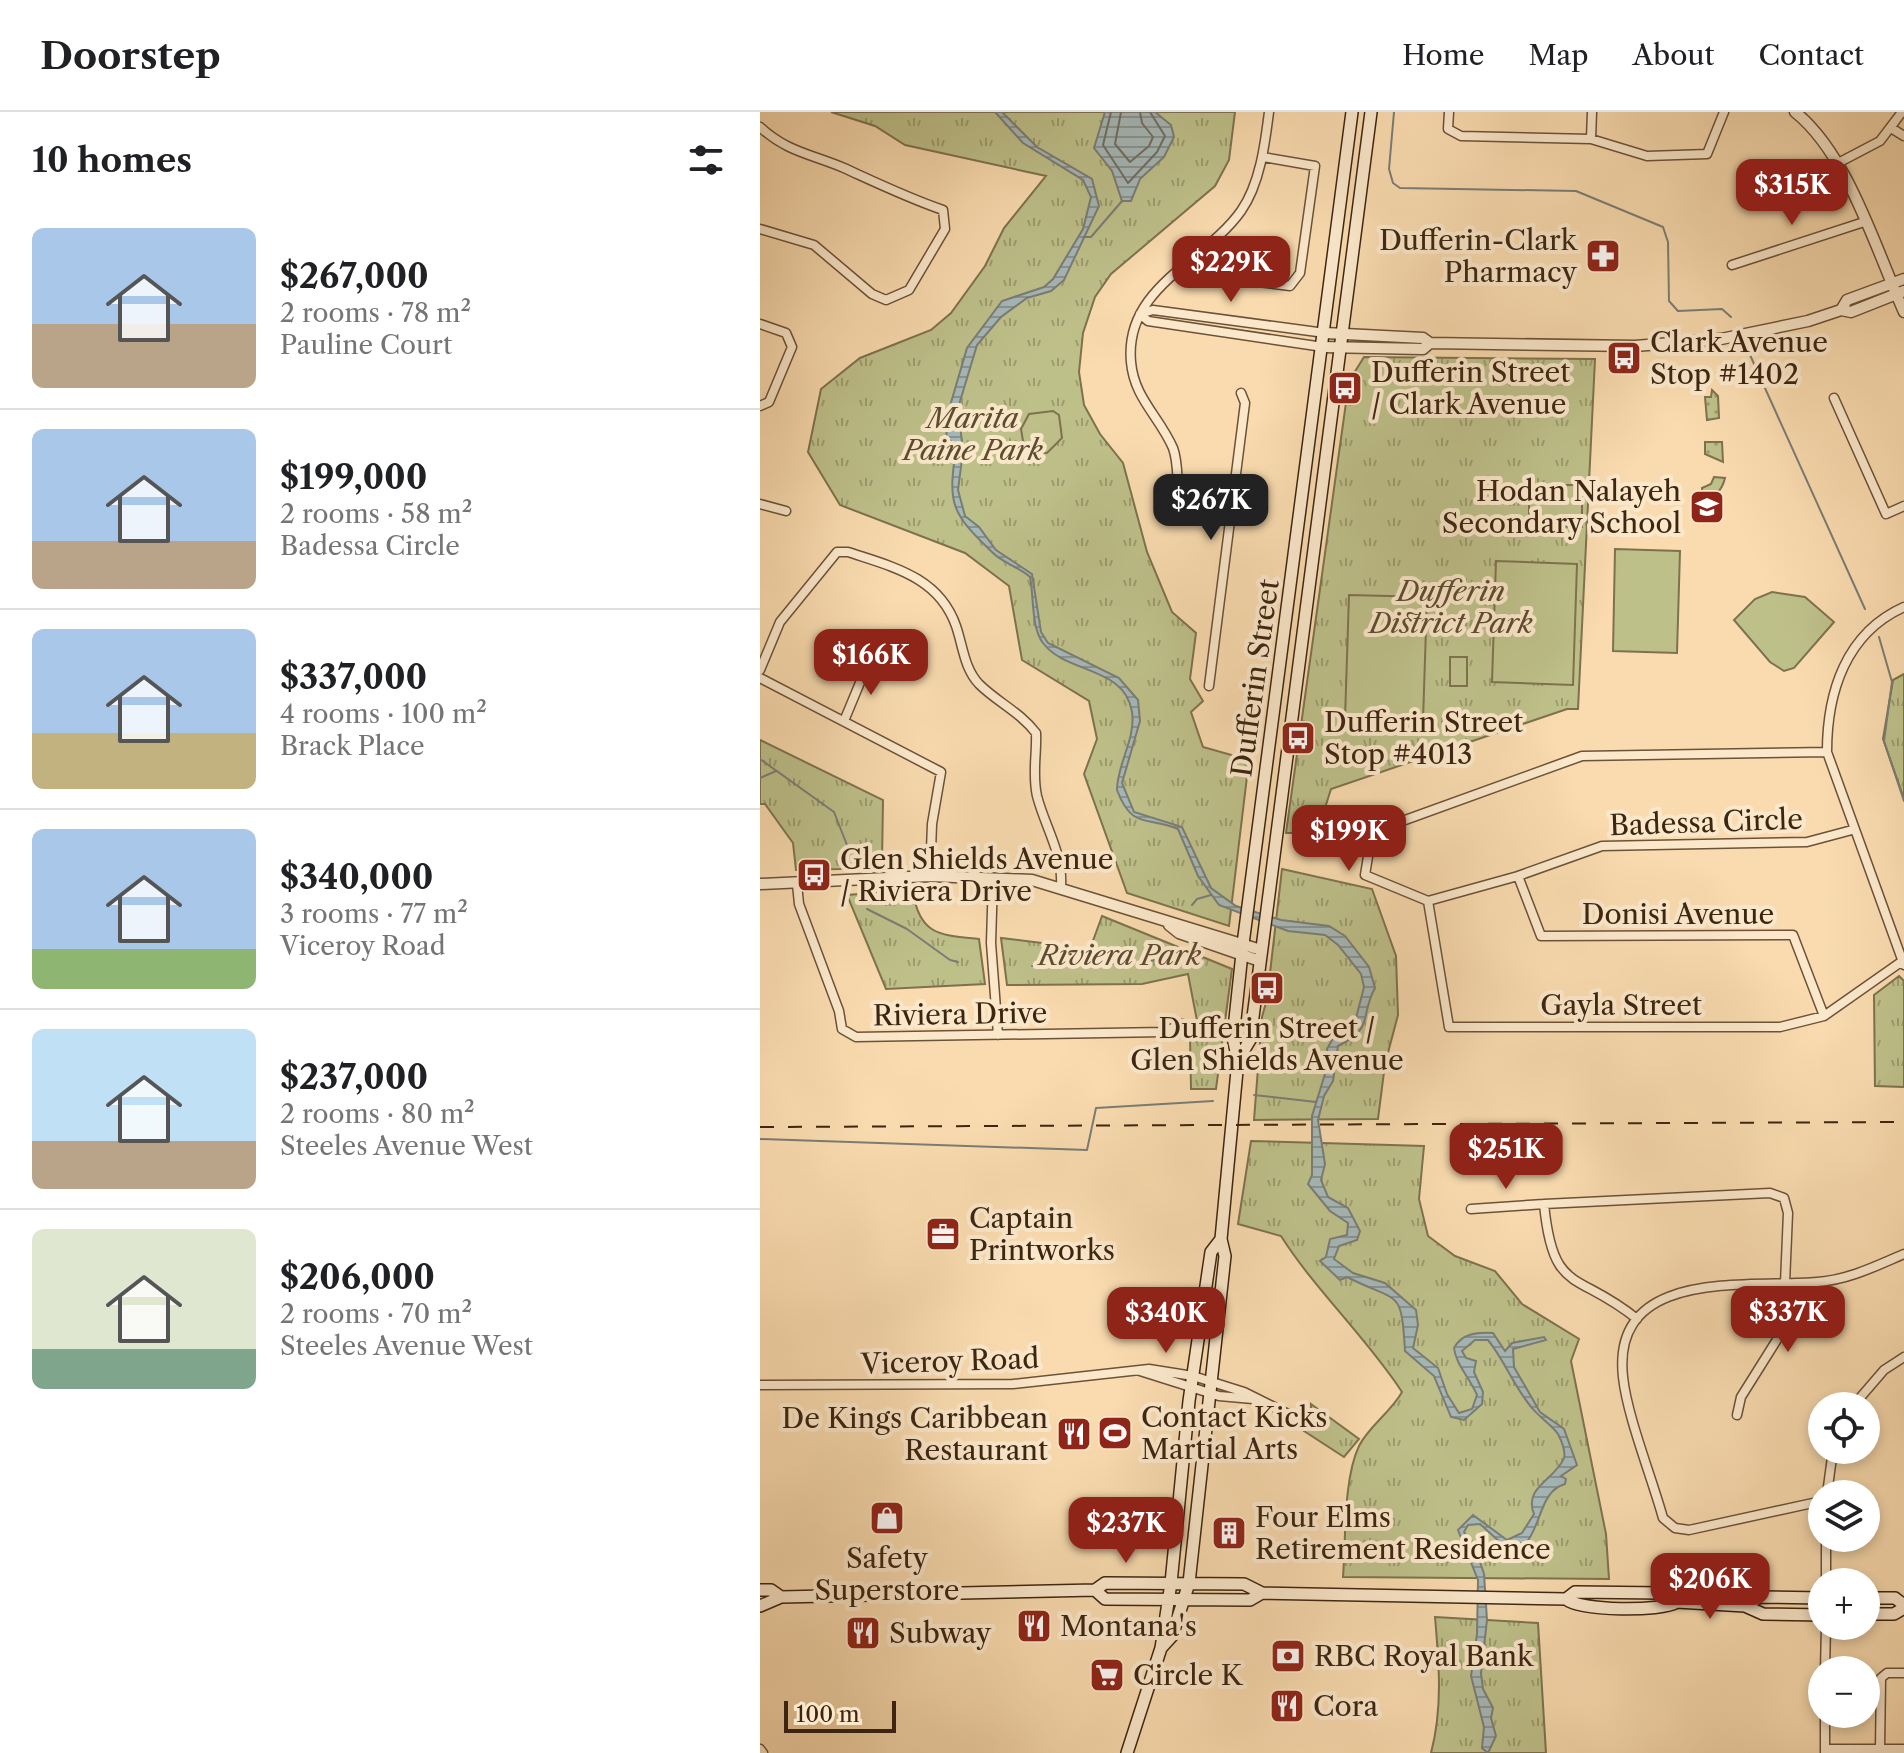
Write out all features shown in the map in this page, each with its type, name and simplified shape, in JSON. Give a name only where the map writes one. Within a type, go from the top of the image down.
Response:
[{"type":"main road","name":"Dufferin Street","points":[[1161,1648],[1172,1636],[1189,1583],[1225,1256],[1221,1239],[1238,1060],[1233,1038],[1242,950],[1352,112]]},
{"type":"main road","name":"Dufferin Street","points":[[1238,1060],[1250,1040],[1371,112]]},
{"type":"main road","name":"Dufferin Street","points":[[1127,1753],[1161,1648],[1171,1583],[1192,1382],[1211,1252],[1221,1239]]},
{"type":"main road","points":[[760,1606],[781,1597],[1095,1590],[1105,1583],[1244,1584],[1262,1593],[1566,1599],[1574,1606],[1667,1608],[1677,1602]]},
{"type":"main road","points":[[760,1590],[771,1590],[781,1597]]},
{"type":"main road","points":[[1095,1590],[1105,1599],[1250,1600],[1262,1593]]},
{"type":"main road","points":[[1566,1599],[1575,1592],[1663,1593],[1677,1602],[1745,1606],[1763,1614],[1808,1615]]},
{"type":"main road","points":[[1619,1592],[1619,1607]]},
{"type":"main road","points":[[1745,1606],[1760,1597],[1808,1598]]},
{"type":"main road","points":[[1880,1598],[1895,1598],[1904,1606],[1894,1614],[1880,1614]]},
{"type":"street","points":[[1231,515],[1182,507],[1172,447],[1142,402],[1132,375],[1132,339],[1146,301],[1242,210],[1263,157],[1269,112]]},
{"type":"street","points":[[1449,112],[1448,129],[1461,136],[1591,139],[1647,156],[1701,156],[1711,149],[1724,112]]},
{"type":"street","points":[[1591,139],[1592,112]]},
{"type":"street","points":[[1795,112],[1811,124],[1838,163],[1897,290],[1904,312]]},
{"type":"street","points":[[1838,163],[1880,141],[1902,112]]},
{"type":"street","points":[[760,127],[779,145],[842,167],[889,192],[943,210],[945,229],[909,290],[886,300],[872,294],[814,245],[760,229]]},
{"type":"street","points":[[1891,128],[1904,136]]},
{"type":"street","points":[[1193,256],[1217,277],[1290,286],[1300,273],[1315,166],[1263,157]]},
{"type":"street","points":[[1732,265],[1864,222]]},
{"type":"street","points":[[1140,314],[1153,310],[1342,335],[1423,338],[1430,343],[1656,345],[1721,339],[1808,321],[1841,310],[1851,312],[1897,290],[1904,279]]},
{"type":"street","points":[[1140,314],[1148,321],[1323,347],[1423,349],[1430,343]]},
{"type":"street","points":[[760,324],[786,333],[792,347],[769,402],[760,406]]},
{"type":"street","points":[[1209,686],[1245,403],[1241,393]]},
{"type":"street","points":[[1834,398],[1886,514],[1904,506]]},
{"type":"street","points":[[760,504],[786,511]]},
{"type":"street","points":[[760,670],[780,622],[837,552],[848,552],[911,573],[939,594],[955,624],[968,668],[980,684],[1024,718],[1036,733],[1033,773],[1037,796],[1062,866],[1061,886]]},
{"type":"street","points":[[1903,963],[1852,830],[1827,752],[1827,720],[1835,681],[1860,639],[1889,614],[1904,607]]},
{"type":"street","points":[[844,721],[869,661]]},
{"type":"street","points":[[760,678],[941,772],[932,824],[930,876]]},
{"type":"street","points":[[1428,901],[1365,875],[1372,832],[1582,756],[1827,752]]},
{"type":"street","name":"Badessa Circle","points":[[1428,901],[1518,876],[1602,846],[1807,842],[1852,830]]},
{"type":"street","points":[[760,884],[930,876],[1032,880],[1061,886],[1169,925],[1183,924],[1260,956]]},
{"type":"street","name":"Donisi Avenue","points":[[1518,876],[1541,936],[1793,935],[1824,1016]]},
{"type":"street","points":[[993,879],[991,943],[998,1035]]},
{"type":"street","name":"Riviera Drive","points":[[797,884],[799,904],[839,1011],[842,1029],[856,1037],[1164,1032],[1182,1024]]},
{"type":"street","name":"Gayla Street","points":[[1428,901],[1449,1027],[1780,1027],[1824,1016],[1903,963]]},
{"type":"street","points":[[1471,1209],[1779,1194],[1784,1198],[1788,1213],[1783,1330],[1741,1397],[1737,1415]]},
{"type":"street","points":[[1544,1204],[1547,1241],[1565,1275],[1637,1319]]},
{"type":"street","points":[[1808,1504],[1689,1530],[1675,1528],[1663,1518],[1623,1379],[1628,1337],[1637,1319],[1653,1303],[1680,1289],[1820,1282],[1854,1275],[1904,1254]]},
{"type":"street","points":[[1865,1392],[1884,1370],[1904,1357]]},
{"type":"street","name":"Viceroy Road","points":[[760,1385],[1013,1384],[1149,1369],[1242,1400],[1254,1398],[1288,1414]]},
{"type":"street","points":[[1880,1749],[1881,1678],[1887,1673],[1904,1673]]},
{"type":"street","points":[[1825,1728],[1825,1751],[1904,1749]]},
{"type":"green space","name":"Marita Paine Park","points":[[831,112],[1235,112],[1229,160],[1215,186],[1111,274],[1095,297],[1083,333],[1079,372],[1084,405],[1100,434],[1123,463],[1147,552],[1172,612],[1196,633],[1190,679],[1203,701],[1191,712],[1203,747],[1249,760],[1229,926],[1127,893],[1084,774],[1097,739],[1089,701],[1022,660],[1009,586],[965,553],[840,505],[808,452],[821,389],[860,358],[931,330],[951,313],[985,266],[1004,228],[1046,176],[905,145],[875,126]]},
{"type":"green space","name":"Dufferin District Park","points":[[1364,357],[1595,359],[1578,709],[1567,709],[1331,789],[1317,833],[1286,833],[1349,381]]},
{"type":"green space","points":[[1712,390],[1718,396],[1719,418],[1707,420],[1705,397],[1711,397]]},
{"type":"green space","points":[[1053,411],[1059,415],[1062,438],[1047,453],[1036,452],[1023,441],[1021,429],[1029,414]]},
{"type":"green space","points":[[1705,442],[1722,442],[1723,462],[1705,454]]},
{"type":"green space","points":[[1714,477],[1725,478],[1722,487],[1714,495],[1702,499],[1702,488],[1711,484]]},
{"type":"green space","points":[[1529,485],[1582,485],[1582,527],[1529,526]]},
{"type":"green space","points":[[1615,549],[1680,551],[1677,653],[1613,651]]},
{"type":"green space","points":[[1496,561],[1577,564],[1573,685],[1492,682]]},
{"type":"green space","points":[[1772,592],[1805,597],[1834,622],[1794,668],[1784,671],[1770,662],[1734,620],[1755,599]]},
{"type":"green space","points":[[1349,595],[1427,597],[1423,721],[1345,719]]},
{"type":"green space","points":[[1450,657],[1467,657],[1467,686],[1450,686]]},
{"type":"green space","points":[[1904,674],[1904,799],[1883,739],[1893,680]]},
{"type":"green space","points":[[760,740],[883,800],[882,862],[840,869],[796,870],[793,843],[765,804],[760,804]]},
{"type":"green space","points":[[1282,869],[1372,889],[1396,956],[1398,1015],[1385,1064],[1378,1119],[1254,1120],[1262,1017],[1267,999]]},
{"type":"green space","points":[[912,890],[920,916],[933,930],[979,939],[985,984],[886,989],[847,895]]},
{"type":"green space","name":"Riviera Park","points":[[1102,916],[1232,969],[1216,1089],[1191,1089],[1190,1037],[1198,1026],[1188,974],[1142,984],[1007,985],[1001,938],[1090,949]]},
{"type":"green space","points":[[1899,976],[1904,981],[1904,1087],[1875,1086],[1874,995]]},
{"type":"green space","points":[[1251,1141],[1424,1146],[1419,1199],[1428,1236],[1455,1256],[1495,1271],[1522,1304],[1579,1339],[1571,1361],[1606,1534],[1609,1579],[1343,1577],[1348,1493],[1354,1460],[1363,1439],[1402,1392],[1281,1236],[1238,1224]]},
{"type":"green space","points":[[1311,1404],[1359,1439],[1344,1457],[1304,1431],[1311,1421]]},
{"type":"green space","points":[[1435,1617],[1538,1623],[1546,1753],[1431,1753],[1439,1702]]},
{"type":"water","points":[[995,112],[1002,112],[1037,147],[1092,179],[1099,206],[1064,280],[1051,291],[1027,298],[1001,317],[977,345],[958,408],[963,451],[958,490],[965,516],[979,527],[996,550],[1032,574],[1041,632],[1048,643],[1119,678],[1138,700],[1140,721],[1122,783],[1134,812],[1182,827],[1211,888],[1236,906],[1281,920],[1329,926],[1345,936],[1369,967],[1375,988],[1362,1027],[1350,1040],[1338,1046],[1333,1081],[1324,1096],[1318,1120],[1325,1164],[1321,1180],[1328,1197],[1348,1208],[1360,1231],[1357,1240],[1339,1246],[1334,1259],[1353,1273],[1385,1283],[1416,1310],[1418,1325],[1413,1348],[1438,1368],[1447,1394],[1459,1413],[1472,1409],[1477,1395],[1455,1354],[1454,1348],[1461,1339],[1476,1333],[1493,1333],[1505,1351],[1512,1343],[1544,1337],[1546,1340],[1513,1349],[1514,1367],[1540,1412],[1564,1429],[1577,1465],[1561,1476],[1566,1479],[1565,1484],[1546,1501],[1526,1543],[1501,1543],[1480,1524],[1468,1525],[1464,1532],[1476,1550],[1484,1574],[1487,1620],[1481,1673],[1483,1689],[1493,1708],[1491,1718],[1496,1736],[1488,1753],[1482,1748],[1484,1727],[1471,1676],[1477,1634],[1478,1580],[1458,1530],[1473,1515],[1507,1540],[1522,1533],[1534,1514],[1533,1497],[1564,1458],[1563,1446],[1558,1434],[1526,1400],[1488,1340],[1475,1340],[1462,1351],[1466,1358],[1476,1361],[1474,1372],[1483,1392],[1482,1404],[1464,1420],[1451,1417],[1434,1376],[1405,1351],[1402,1316],[1394,1300],[1347,1277],[1340,1280],[1320,1261],[1326,1257],[1330,1239],[1347,1235],[1348,1223],[1330,1211],[1308,1184],[1312,1175],[1312,1116],[1329,1061],[1327,1049],[1332,1040],[1355,1022],[1364,987],[1361,974],[1338,945],[1325,935],[1288,931],[1219,905],[1198,876],[1178,829],[1142,820],[1128,811],[1117,790],[1133,722],[1127,697],[1107,678],[1053,653],[1043,643],[1035,620],[1030,577],[993,553],[968,527],[955,506],[952,482],[956,448],[947,436],[945,423],[967,348],[1002,301],[1044,287],[1053,279],[1083,229],[1091,197],[1083,180],[1023,143]]},
{"type":"water","points":[[1105,112],[1155,112],[1171,125],[1174,137],[1164,157],[1140,179],[1131,201],[1122,201],[1112,171],[1094,148]]},
{"type":"waterway","points":[[1394,112],[1389,169],[1393,183],[1400,188],[1576,191],[1663,227],[1668,242],[1669,301],[1678,311],[1722,309],[1731,317]]},
{"type":"waterway","points":[[1083,237],[1091,237],[1122,201]]},
{"type":"waterway","points":[[1750,355],[1865,609]]},
{"type":"waterway","points":[[1879,637],[1892,682],[1884,741],[1904,801]]},
{"type":"waterway","points":[[760,759],[834,812],[847,845]]},
{"type":"waterway","points":[[760,778],[776,771]]},
{"type":"waterway","points":[[1192,905],[1197,899],[1211,895]]},
{"type":"waterway","points":[[867,909],[907,929],[950,960],[958,962]]},
{"type":"waterway","points":[[1032,966],[1136,963],[1157,960],[1164,953]]},
{"type":"waterway","points":[[1254,1095],[1316,1102]]},
{"type":"waterway","points":[[760,1139],[1087,1150],[1096,1108],[1213,1101]]},
{"type":"railway","points":[[760,1127],[1904,1122]]},
{"type":"place","name":"Dufferin-Clark Pharmacy","points":[[1603,256]]},
{"type":"place","name":"Clark Avenue Stop #1402","points":[[1624,358]]},
{"type":"place","name":"Dufferin Street / Clark Avenue","points":[[1345,388]]},
{"type":"place","name":"Hodan Nalayeh Secondary School","points":[[1707,507]]},
{"type":"place","name":"Dufferin Street Stop #4013","points":[[1298,738]]},
{"type":"place","name":"Glen Shields Avenue / Riviera Drive","points":[[814,875]]},
{"type":"place","name":"Dufferin Street / Glen Shields Avenue","points":[[1267,988]]},
{"type":"place","name":"Captain Printworks","points":[[943,1234]]},
{"type":"place","name":"Contact Kicks Martial Arts","points":[[1115,1433]]},
{"type":"place","name":"De Kings Caribbean Restaurant","points":[[1074,1434]]},
{"type":"place","name":"Safety Superstore","points":[[887,1518]]},
{"type":"place","name":"Four Elms Retirement Residence","points":[[1229,1533]]},
{"type":"place","name":"Montana's","points":[[1034,1626]]},
{"type":"place","name":"Subway","points":[[863,1633]]},
{"type":"place","name":"RBC Royal Bank","points":[[1288,1656]]},
{"type":"place","name":"Circle K","points":[[1107,1675]]},
{"type":"place","name":"Cora","points":[[1287,1706]]}]
